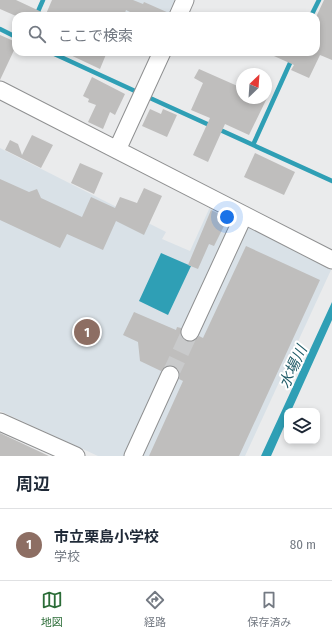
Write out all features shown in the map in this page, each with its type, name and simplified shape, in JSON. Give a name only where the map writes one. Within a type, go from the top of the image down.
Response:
[{"type":"street","points":[[180,12],[186,0]]},
{"type":"street","points":[[117,150],[160,56]]},
{"type":"street","points":[[0,90],[332,260]]},
{"type":"street","points":[[190,332],[244,215]]},
{"type":"street","points":[[133,456],[170,375]]},
{"type":"street","points":[[0,422],[67,454]]},
{"type":"shaded area","points":[[93,0],[177,0],[171,12],[119,12]]},
{"type":"shaded area","points":[[0,148],[166,232],[162,239],[190,251],[210,207],[331,270],[245,456],[98,456],[0,411]]},
{"type":"water","points":[[161,253],[191,266],[168,315],[139,301]]},
{"type":"water","points":[[332,302],[332,320],[292,408],[284,408],[284,427],[271,456],[261,456]]},
{"type":"building","points":[[0,0],[16,0],[42,12],[12,12],[12,14],[0,9]]},
{"type":"building","points":[[52,0],[133,0],[143,4],[144,2],[167,12],[130,12],[126,10],[125,12],[47,12]]},
{"type":"building","points":[[324,0],[332,0],[332,60],[320,55],[320,12],[318,12]]},
{"type":"building","points":[[0,35],[12,40],[12,54],[0,80]]},
{"type":"building","points":[[72,56],[105,56],[100,69]]},
{"type":"building","points":[[274,56],[320,56],[309,78],[291,70],[294,65]]},
{"type":"building","points":[[199,69],[236,85],[236,104],[264,104],[249,135],[225,124],[208,162],[193,155],[210,118],[191,110],[203,83],[194,78]]},
{"type":"building","points":[[92,77],[125,94],[115,115],[110,112],[103,129],[88,122],[96,105],[88,102],[89,99],[83,96]]},
{"type":"building","points":[[150,109],[161,114],[163,109],[177,115],[167,137],[142,126]]},
{"type":"building","points":[[32,135],[53,145],[41,168],[5,150],[10,140],[18,144],[22,155]]},
{"type":"building","points":[[255,153],[295,172],[284,195],[244,177]]},
{"type":"building","points":[[80,163],[103,173],[94,194],[71,183]]},
{"type":"building","points":[[0,179],[29,192],[37,189],[41,198],[82,217],[91,197],[115,208],[120,197],[137,203],[144,188],[162,196],[144,235],[116,221],[103,250],[67,234],[60,248],[0,220]]},
{"type":"building","points":[[211,210],[228,218],[214,246],[209,244],[198,269],[188,265]]},
{"type":"building","points":[[246,246],[320,280],[239,456],[149,456],[183,381],[179,379],[180,374],[174,366],[169,365],[161,371],[140,361],[138,342],[123,335],[134,312],[176,330],[177,327],[181,328],[182,337],[186,341],[195,340],[199,336],[203,338]]},
{"type":"building","points":[[0,433],[49,456],[0,456]]},
{"type":"waterway","points":[[38,12],[43,0]]},
{"type":"waterway","points":[[313,12],[319,0]]},
{"type":"waterway","points":[[0,29],[12,35]]},
{"type":"waterway","points":[[59,56],[135,91]]},
{"type":"waterway","points":[[253,145],[293,56]]},
{"type":"waterway","points":[[150,98],[332,181]]},
{"type":"tunnel","points":[[170,375],[190,332]]},
{"type":"place","name":"市立栗島小学校","points":[[87,332]]},
{"type":"water label","name":"水場川","points":[[293,367]]}]
